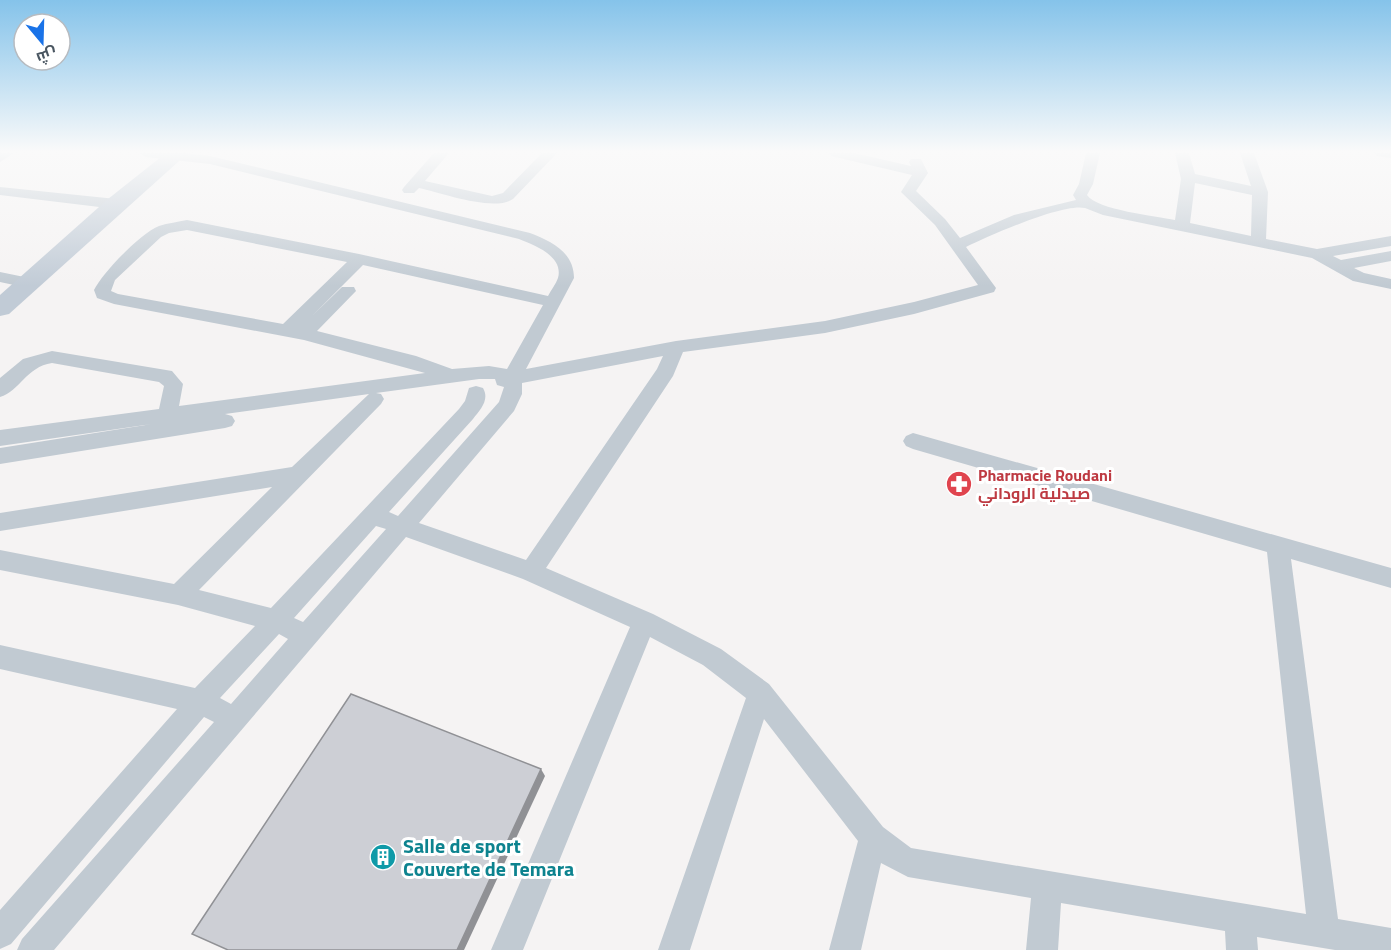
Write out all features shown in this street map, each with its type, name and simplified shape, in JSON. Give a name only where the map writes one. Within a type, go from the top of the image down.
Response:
[{"type":"main road","points":[[0,308],[124,197]]},
{"type":"street","points":[[57,197],[116,204]]},
{"type":"street","points":[[33,950],[400,526],[507,406],[514,393],[512,378],[566,278],[568,270],[565,262],[546,246],[524,236],[364,197]]},
{"type":"street","points":[[395,205],[402,197]]},
{"type":"street","points":[[480,197],[492,200],[508,197]]},
{"type":"street","points":[[476,393],[512,378],[676,347],[825,327],[914,308],[988,288],[940,222],[914,197]]},
{"type":"street","points":[[1081,197],[1085,203]]},
{"type":"street","points":[[1182,227],[1185,197]]},
{"type":"street","points":[[1258,242],[1261,197]]},
{"type":"street","points":[[958,246],[1010,220],[1043,210],[1085,203],[1103,210],[1317,254],[1359,277],[1391,284]]},
{"type":"street","points":[[453,376],[416,362],[296,333],[114,299],[102,294],[102,290],[108,278],[145,242],[165,229],[199,226],[552,302]]},
{"type":"street","points":[[1317,254],[1391,241]]},
{"type":"street","points":[[1336,266],[1391,256]]},
{"type":"street","points":[[296,333],[367,261]]},
{"type":"street","points":[[0,278],[28,283]]},
{"type":"street","points":[[531,572],[666,371],[676,347]]},
{"type":"street","points":[[0,390],[28,363],[42,358],[60,357],[169,378],[174,384],[163,423]]},
{"type":"street","points":[[0,456],[163,423],[453,376],[497,372],[512,378]]},
{"type":"street","points":[[0,438],[163,423],[374,399],[453,386],[464,386],[476,393]]},
{"type":"street","points":[[0,933],[200,702],[466,414],[475,402],[476,393]]},
{"type":"street","points":[[178,595],[374,399]]},
{"type":"street","points":[[913,441],[1391,578]]},
{"type":"street","points":[[0,522],[296,475]]},
{"type":"street","points":[[371,515],[531,572],[644,622],[712,657],[760,693],[873,837],[894,855],[908,862],[1391,944]]},
{"type":"street","points":[[1278,546],[1324,933]]},
{"type":"street","points":[[0,560],[178,595],[274,620],[307,636]]},
{"type":"street","points":[[507,950],[644,622]]},
{"type":"street","points":[[0,657],[200,702],[235,719]]},
{"type":"street","points":[[674,950],[760,693]]},
{"type":"street","points":[[845,950],[873,837]]},
{"type":"street","points":[[1042,950],[1047,886]]},
{"type":"street","points":[[1240,919],[1242,950]]},
{"type":"building","name":"Salle de sport Couverte de Temara","points":[[351,694],[541,769],[457,950],[228,950],[192,934]]},
{"type":"place","name":"Pharmacie Roudani صيدلية الروداني","points":[[959,484]]},
{"type":"place","name":"Salle de sport Couverte de Temara","points":[[383,857]]}]
